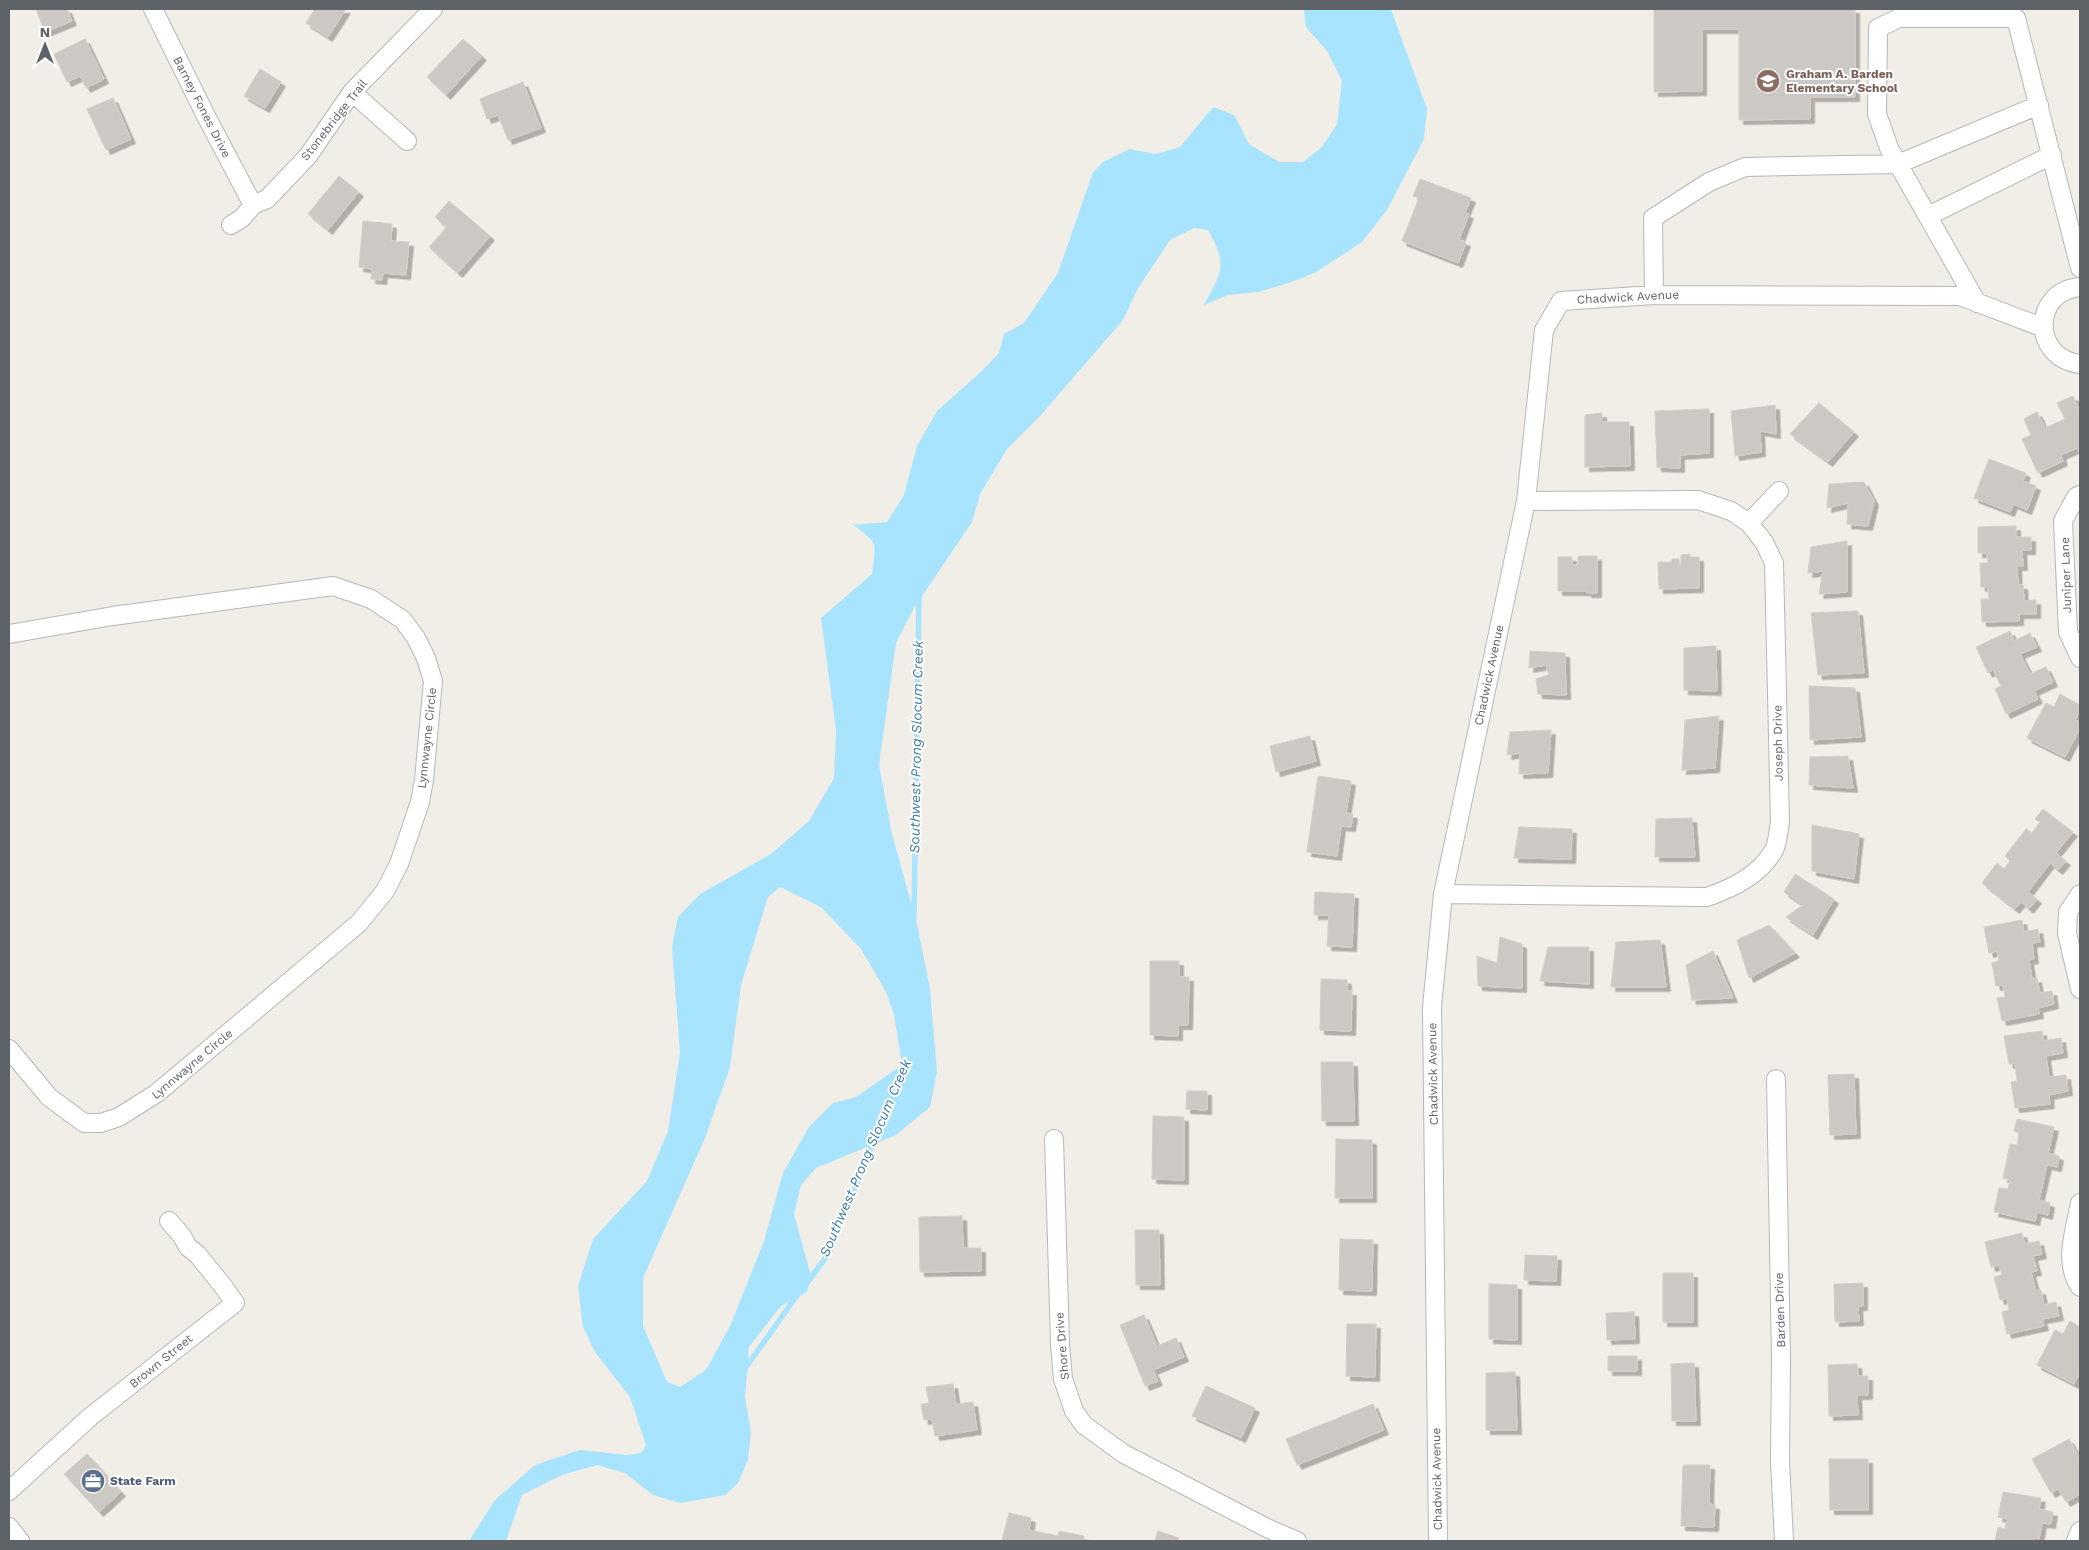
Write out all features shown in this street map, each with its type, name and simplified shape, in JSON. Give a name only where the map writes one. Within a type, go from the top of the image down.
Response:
[{"type":"street","name":"Barney Fones Drive","points":[[153,9],[253,205]]},
{"type":"street","name":"Stonebridge Trail","points":[[231,225],[242,218],[253,205],[267,199],[308,156],[352,92],[433,9]]},
{"type":"street","points":[[1977,303],[1889,148],[1877,114],[1878,28],[1899,18],[2016,18],[2080,268]]},
{"type":"street","points":[[352,92],[407,141]]},
{"type":"street","points":[[1654,294],[1653,218],[1708,182],[1745,167],[1898,164],[2039,104]]},
{"type":"street","points":[[1928,216],[2052,155]]},
{"type":"street","points":[[2080,287],[2061,293],[2052,301],[2046,312],[2044,328],[2044,336],[2050,348],[2070,362],[2080,364]]},
{"type":"street","name":"Chadwick Avenue","points":[[1438,1541],[1432,1007],[1443,894],[1526,501],[1544,330],[1561,301],[1654,294],[1960,296],[2044,328]]},
{"type":"street","points":[[1749,523],[1779,491]]},
{"type":"street","name":"Juniper Lane","points":[[2080,495],[2076,497],[2063,521],[2068,632],[2080,658]]},
{"type":"street","name":"Joseph Drive","points":[[1443,894],[1707,897],[1729,889],[1754,874],[1774,850],[1780,823],[1774,563],[1764,542],[1749,523],[1731,511],[1698,500],[1526,501]]},
{"type":"street","name":"Lynnwayne Circle","points":[[9,634],[113,616],[333,586],[371,599],[404,620],[426,658],[433,681],[426,763],[420,802],[403,854],[389,886],[359,923],[157,1093],[120,1118],[101,1123],[84,1123],[49,1097],[9,1049]]},
{"type":"street","points":[[2080,894],[2068,912],[2067,934],[2080,989]]},
{"type":"street","name":"Barden Drive","points":[[1776,1078],[1781,1359],[1780,1461],[1784,1541]]},
{"type":"street","name":"Shore Drive","points":[[1054,1139],[1060,1344],[1063,1379],[1074,1411],[1084,1425],[1124,1454],[1297,1541]]},
{"type":"street","points":[[2080,1203],[2070,1256],[2074,1278],[2080,1287]]},
{"type":"street","name":"Brown Street","points":[[9,1491],[90,1418],[235,1303],[197,1254],[188,1247],[182,1236],[169,1221]]},
{"type":"street","points":[[9,1528],[20,1541]]},
{"type":"street","points":[[2076,1541],[2080,1531]]},
{"type":"water","points":[[1304,9],[1391,9],[1427,109],[1424,139],[1387,210],[1362,242],[1316,272],[1292,282],[1258,292],[1228,295],[1204,305],[1215,284],[1220,268],[1218,252],[1208,230],[1194,228],[1170,240],[1137,290],[1123,320],[1040,416],[1007,449],[980,494],[972,522],[914,608],[896,643],[879,765],[892,834],[917,924],[930,989],[937,1072],[930,1107],[896,1135],[816,1168],[801,1185],[794,1214],[811,1276],[807,1292],[781,1306],[749,1347],[745,1397],[751,1432],[748,1460],[738,1483],[725,1495],[680,1503],[653,1495],[625,1473],[597,1465],[562,1475],[522,1495],[506,1541],[469,1541],[495,1500],[535,1465],[580,1450],[626,1455],[641,1453],[646,1445],[630,1397],[595,1352],[583,1327],[578,1286],[593,1239],[647,1181],[668,1131],[680,1053],[672,947],[678,917],[700,894],[771,854],[809,821],[834,778],[836,730],[821,618],[872,574],[874,545],[868,536],[853,525],[887,522],[904,495],[917,446],[937,411],[982,371],[999,353],[1004,334],[1024,323],[1058,273],[1093,172],[1103,162],[1130,149],[1156,154],[1180,147],[1213,107],[1234,115],[1249,144],[1279,162],[1303,162],[1322,147],[1337,124],[1342,81],[1327,51],[1306,27]],"holes":[[[780,887],[821,907],[861,949],[886,992],[894,1015],[902,1065],[856,1097],[833,1103],[809,1127],[783,1173],[764,1241],[731,1324],[706,1370],[680,1387],[667,1382],[643,1326],[643,1278],[705,1138],[730,1067],[741,985],[768,897]]]},
{"type":"building","points":[[36,9],[67,9],[72,21],[45,32]]},
{"type":"building","points":[[315,9],[346,9],[328,37],[306,23]]},
{"type":"building","points":[[1654,9],[1855,9],[1855,97],[1810,97],[1810,119],[1739,120],[1739,29],[1702,29],[1702,91],[1654,92]]},
{"type":"building","points":[[85,39],[104,79],[86,88],[80,76],[67,82],[54,54]]},
{"type":"building","points":[[463,39],[482,56],[446,95],[427,77]]},
{"type":"building","points":[[260,69],[281,82],[265,108],[244,96]]},
{"type":"building","points":[[523,82],[541,128],[508,140],[498,115],[487,119],[480,99]]},
{"type":"building","points":[[113,98],[131,139],[106,150],[87,109]]},
{"type":"building","points":[[339,176],[359,192],[328,230],[308,214]]},
{"type":"building","points":[[1420,179],[1471,198],[1465,213],[1469,214],[1459,240],[1466,242],[1458,263],[1402,241],[1419,198],[1413,196]]},
{"type":"building","points":[[449,201],[490,236],[458,273],[429,247],[447,227],[435,217]]},
{"type":"building","points":[[363,221],[392,224],[391,241],[409,242],[406,275],[383,273],[382,280],[371,279],[372,269],[359,267]]},
{"type":"building","points":[[2073,396],[2080,412],[2080,453],[2077,448],[2061,455],[2063,461],[2038,473],[2022,439],[2031,435],[2024,419],[2037,412],[2045,428],[2065,419],[2057,403]]},
{"type":"building","points":[[1819,403],[1854,432],[1828,462],[1790,434]]},
{"type":"building","points":[[1775,405],[1776,434],[1760,431],[1761,452],[1735,456],[1731,411]]},
{"type":"building","points":[[1709,409],[1709,453],[1680,455],[1680,468],[1657,467],[1655,411]]},
{"type":"building","points":[[1602,413],[1602,422],[1629,422],[1630,466],[1585,467],[1585,415]]},
{"type":"building","points":[[1989,459],[2026,473],[2023,481],[2036,486],[2027,510],[2013,504],[2010,512],[1974,498]]},
{"type":"building","points":[[1864,482],[1874,501],[1868,526],[1847,524],[1848,503],[1827,508],[1829,484]]},
{"type":"building","points":[[2016,526],[2016,537],[2031,537],[2031,550],[2022,550],[2023,566],[2017,566],[2018,585],[2023,585],[2024,601],[2036,600],[2036,614],[2019,614],[2019,621],[1982,622],[1981,599],[1989,599],[1988,587],[1981,587],[1980,563],[1988,563],[1987,553],[1978,553],[1978,527]]},
{"type":"building","points":[[1847,541],[1847,592],[1819,594],[1823,571],[1808,573],[1811,547]]},
{"type":"building","points":[[1690,554],[1690,557],[1699,557],[1699,588],[1659,589],[1658,562],[1672,562],[1672,559],[1679,559],[1679,566],[1681,566],[1681,555]]},
{"type":"building","points":[[1578,556],[1597,556],[1597,593],[1558,591],[1558,557],[1572,557],[1572,565],[1578,565]]},
{"type":"building","points":[[1858,611],[1864,673],[1818,675],[1811,613]]},
{"type":"building","points":[[2010,631],[2014,641],[2030,633],[2037,647],[2020,654],[2030,674],[2046,667],[2053,682],[2034,691],[2038,699],[2006,714],[1995,689],[2001,686],[1993,670],[1988,673],[1976,647]]},
{"type":"building","points":[[1716,646],[1717,691],[1684,690],[1684,648]]},
{"type":"building","points":[[1530,651],[1565,653],[1566,695],[1538,694],[1536,679],[1549,675],[1546,665],[1529,668]]},
{"type":"building","points":[[1809,686],[1855,688],[1861,737],[1810,740]]},
{"type":"building","points":[[2060,694],[2080,705],[2080,710],[2075,720],[2080,722],[2080,728],[2065,757],[2027,738],[2046,703],[2054,707]]},
{"type":"building","points":[[1719,716],[1715,768],[1682,770],[1685,720]]},
{"type":"building","points":[[1551,730],[1548,773],[1519,774],[1520,753],[1507,755],[1510,732]]},
{"type":"building","points":[[1310,736],[1316,761],[1276,772],[1270,746]]},
{"type":"building","points":[[1848,756],[1853,788],[1809,785],[1810,757]]},
{"type":"building","points":[[1318,776],[1351,781],[1346,813],[1353,814],[1351,827],[1341,826],[1337,856],[1307,852]]},
{"type":"building","points":[[2043,809],[2073,832],[2056,853],[2066,861],[2058,870],[2050,863],[2028,892],[2037,899],[2029,909],[2021,902],[2015,909],[1982,883],[1997,863],[2004,869],[2010,861],[2005,856],[2026,829],[2032,833],[2040,822],[2035,819]]},
{"type":"building","points":[[1692,818],[1695,857],[1655,857],[1656,819]]},
{"type":"building","points":[[1812,825],[1859,834],[1854,879],[1812,871]]},
{"type":"building","points":[[1519,827],[1572,829],[1571,859],[1514,858]]},
{"type":"building","points":[[1795,874],[1834,899],[1813,935],[1786,917],[1803,905],[1784,892]]},
{"type":"building","points":[[1315,892],[1354,894],[1352,947],[1327,946],[1329,915],[1314,915]]},
{"type":"building","points":[[2022,920],[2024,932],[2038,929],[2040,942],[2032,943],[2034,959],[2029,960],[2032,979],[2037,978],[2040,993],[2052,991],[2054,1004],[2038,1008],[2039,1014],[2002,1021],[1997,998],[2005,997],[2003,985],[1996,986],[1992,963],[1999,961],[1997,951],[1989,953],[1984,927]]},
{"type":"building","points":[[1769,925],[1795,953],[1749,978],[1737,940]]},
{"type":"building","points":[[1500,937],[1522,944],[1522,988],[1478,986],[1477,956],[1497,963]]},
{"type":"building","points":[[1660,940],[1666,987],[1611,987],[1616,942]]},
{"type":"building","points":[[1548,947],[1589,947],[1589,984],[1540,981]]},
{"type":"building","points":[[1713,951],[1733,998],[1692,1000],[1686,965]]},
{"type":"building","points":[[1150,961],[1179,961],[1179,977],[1189,977],[1188,1025],[1178,1025],[1178,1036],[1150,1035]]},
{"type":"building","points":[[1321,979],[1347,980],[1347,991],[1352,991],[1351,1031],[1320,1030]]},
{"type":"building","points":[[2042,1031],[2043,1041],[2061,1038],[2063,1053],[2046,1056],[2049,1077],[2066,1075],[2068,1091],[2049,1095],[2050,1104],[2015,1108],[2011,1082],[2017,1081],[2015,1063],[2009,1064],[2004,1036]]},
{"type":"building","points":[[1321,1062],[1353,1062],[1354,1121],[1322,1121]]},
{"type":"building","points":[[1854,1074],[1856,1134],[1830,1135],[1828,1075]]},
{"type":"building","points":[[1187,1091],[1207,1091],[1207,1110],[1186,1109]]},
{"type":"building","points":[[1153,1116],[1184,1117],[1184,1180],[1152,1179]]},
{"type":"building","points":[[2017,1119],[2054,1127],[2048,1153],[2059,1156],[2057,1167],[2047,1165],[2039,1200],[2050,1203],[2048,1215],[2037,1212],[2035,1221],[1994,1212],[1999,1188],[2008,1189],[2010,1180],[2003,1178],[2010,1144],[2017,1145],[2019,1133],[2014,1131]]},
{"type":"building","points":[[1336,1139],[1372,1140],[1372,1198],[1335,1198]]},
{"type":"building","points":[[962,1216],[963,1248],[981,1248],[981,1271],[920,1272],[919,1217]]},
{"type":"building","points":[[1135,1230],[1159,1230],[1160,1285],[1136,1285]]},
{"type":"building","points":[[2022,1233],[2025,1244],[2039,1241],[2042,1254],[2033,1256],[2037,1271],[2031,1272],[2036,1291],[2041,1290],[2044,1305],[2056,1302],[2059,1316],[2042,1319],[2044,1326],[2007,1334],[2002,1312],[2009,1310],[2007,1298],[2000,1300],[1994,1277],[2002,1275],[1999,1265],[1991,1267],[1985,1242]]},
{"type":"building","points":[[1340,1239],[1373,1240],[1372,1291],[1339,1290]]},
{"type":"building","points":[[1525,1255],[1557,1256],[1556,1281],[1524,1280]]},
{"type":"building","points":[[1663,1273],[1693,1273],[1693,1322],[1663,1322]]},
{"type":"building","points":[[1863,1283],[1863,1306],[1858,1306],[1859,1321],[1835,1322],[1834,1284]]},
{"type":"building","points":[[1489,1284],[1517,1285],[1517,1340],[1489,1339]]},
{"type":"building","points":[[1634,1312],[1635,1339],[1607,1340],[1606,1313]]},
{"type":"building","points":[[1144,1315],[1157,1346],[1176,1338],[1184,1357],[1153,1370],[1158,1381],[1145,1386],[1120,1325]]},
{"type":"building","points":[[2070,1321],[2080,1327],[2080,1373],[2074,1384],[2037,1365],[2055,1330],[2063,1334]]},
{"type":"building","points":[[1347,1324],[1376,1324],[1375,1377],[1346,1376]]},
{"type":"building","points":[[1608,1356],[1637,1356],[1637,1371],[1608,1371]]},
{"type":"building","points":[[1694,1363],[1696,1421],[1672,1421],[1671,1364]]},
{"type":"building","points":[[1857,1364],[1858,1376],[1868,1376],[1868,1395],[1857,1395],[1858,1415],[1829,1416],[1828,1365]]},
{"type":"building","points":[[1515,1372],[1517,1430],[1486,1430],[1486,1373]]},
{"type":"building","points":[[953,1384],[956,1404],[973,1402],[977,1430],[935,1436],[932,1419],[924,1420],[921,1404],[929,1403],[926,1387]]},
{"type":"building","points":[[1206,1386],[1255,1408],[1241,1438],[1192,1416]]},
{"type":"building","points":[[1373,1404],[1384,1430],[1297,1465],[1286,1439]]},
{"type":"building","points":[[2069,1439],[2080,1459],[2080,1494],[2066,1502],[2058,1489],[2051,1493],[2032,1459]]},
{"type":"building","points":[[87,1454],[121,1492],[99,1512],[64,1474]]},
{"type":"building","points":[[1829,1459],[1868,1459],[1868,1510],[1830,1510]]},
{"type":"building","points":[[1683,1465],[1710,1465],[1709,1504],[1715,1505],[1714,1527],[1681,1526]]},
{"type":"building","points":[[2003,1492],[2041,1498],[2039,1509],[2053,1512],[2051,1524],[2042,1523],[2039,1539],[2034,1538],[2033,1541],[1995,1541],[1998,1527],[2005,1529],[2007,1519],[1998,1517]]},
{"type":"building","points":[[1009,1513],[1031,1518],[1029,1530],[1058,1536],[1059,1531],[1084,1536],[1083,1541],[1002,1541]]},
{"type":"building","points":[[1158,1531],[1179,1538],[1178,1541],[1155,1541]]},
{"type":"waterway","name":"Southwest Prong Slocum Creek","points":[[914,918],[919,595]]},
{"type":"waterway","name":"Southwest Prong Slocum Creek","points":[[807,1283],[829,1253],[875,1138]]},
{"type":"waterway","name":"Southwest Prong Slocum Creek","points":[[744,1370],[798,1294]]},
{"type":"place","name":"Graham A. Barden Elementary School","points":[[1768,81]]},
{"type":"place","name":"State Farm","points":[[93,1481]]}]
